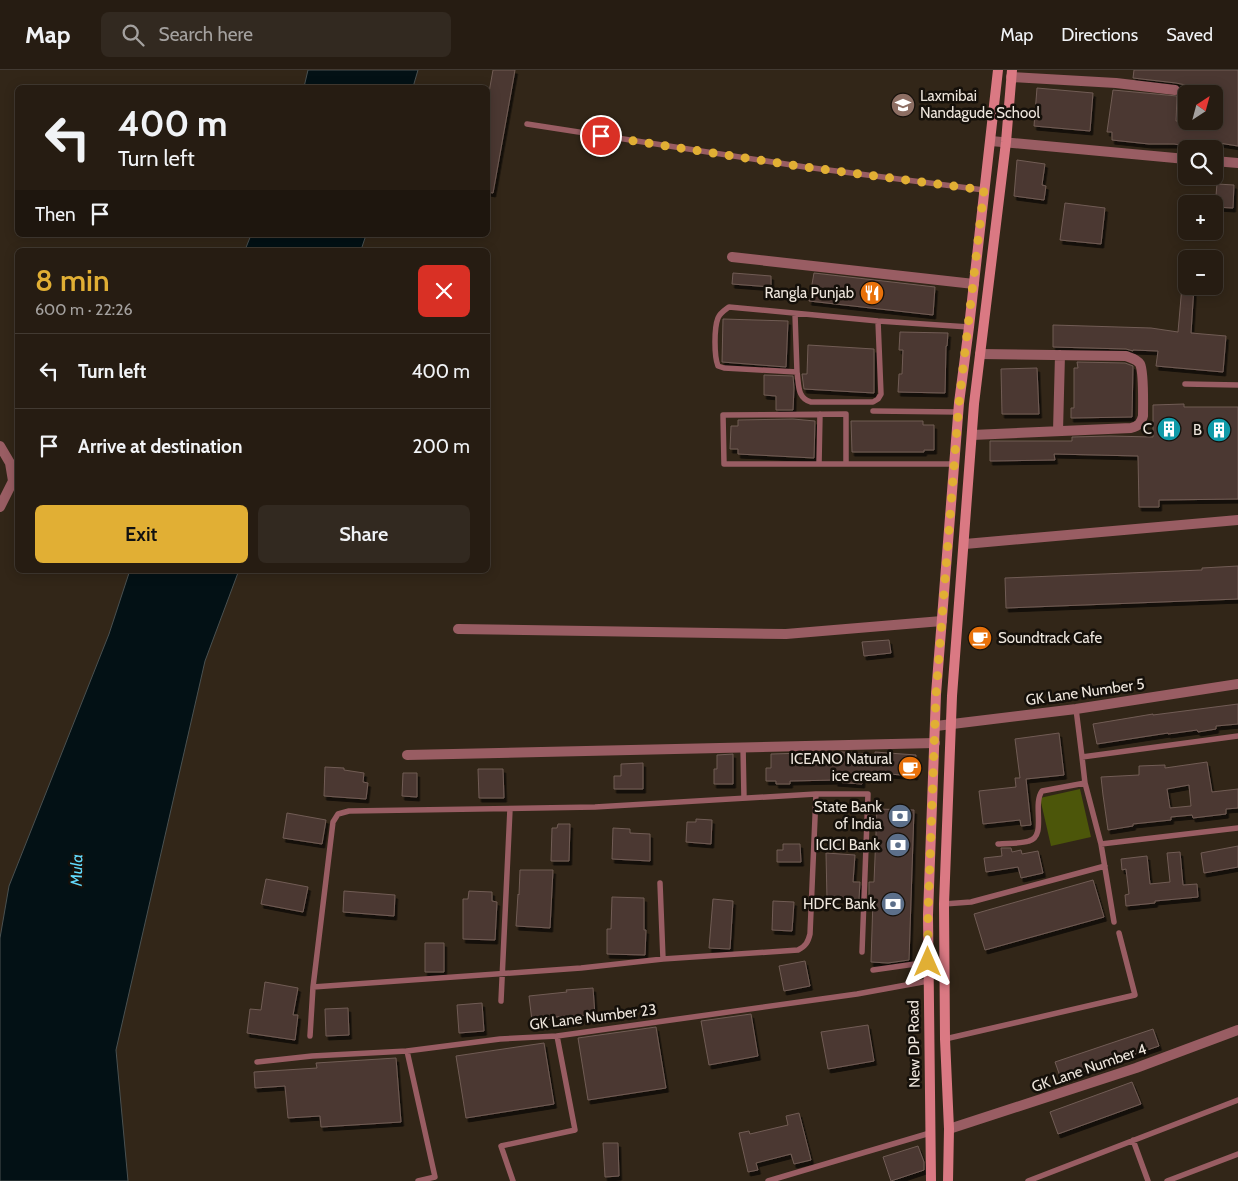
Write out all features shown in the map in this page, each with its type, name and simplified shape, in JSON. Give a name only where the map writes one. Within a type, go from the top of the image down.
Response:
[{"type":"main road","name":"New DP Road","points":[[931,1181],[928,909],[936,694],[958,412],[998,70]]},
{"type":"main road","name":"New DP Road","points":[[948,1181],[949,1129],[945,1039],[944,904],[952,696],[972,435],[1006,142],[1012,74]]},
{"type":"street","points":[[1012,74],[1175,90]]},
{"type":"street","points":[[990,141],[1178,158]]},
{"type":"street","points":[[1223,162],[1238,163]]},
{"type":"street","points":[[732,258],[974,284]]},
{"type":"street","points":[[972,435],[1131,428],[1137,427],[1142,422],[1143,416],[1142,371],[1140,364],[1135,359],[1126,356],[980,354]]},
{"type":"street","points":[[1058,431],[1060,355]]},
{"type":"street","points":[[0,446],[14,462],[13,481],[0,507]]},
{"type":"street","points":[[965,544],[1238,520]]},
{"type":"street","points":[[458,629],[786,634],[942,621]]},
{"type":"street","name":"GK Lane Number 5","points":[[936,726],[1076,709],[1238,684]]},
{"type":"street","points":[[407,755],[935,743]]},
{"type":"street","name":"GK Lane Number 4","points":[[949,1129],[1136,1068],[1238,1030]]},
{"type":"lane","points":[[527,124],[805,167],[984,190]]},
{"type":"lane","points":[[797,372],[724,368],[718,366],[715,359],[717,319],[721,313],[730,307],[878,321],[969,327]]},
{"type":"lane","points":[[795,314],[797,372],[800,396],[804,400],[811,402],[873,402],[878,399],[881,390],[878,321]]},
{"type":"lane","points":[[1185,384],[1238,385]]},
{"type":"lane","points":[[874,411],[958,412]]},
{"type":"lane","points":[[819,464],[820,414]]},
{"type":"lane","points":[[846,464],[846,414],[723,415],[724,464],[846,464],[954,464]]},
{"type":"lane","points":[[1076,709],[1085,784],[1101,844],[1114,922]]},
{"type":"lane","points":[[1082,756],[1238,736]]},
{"type":"lane","points":[[743,746],[744,798]]},
{"type":"lane","points":[[998,844],[1030,841],[1035,838],[1039,831],[1037,801],[1042,791],[1085,784]]},
{"type":"lane","points":[[313,987],[798,950],[804,947],[810,934],[816,794]]},
{"type":"lane","points":[[310,1036],[313,987],[334,822],[338,814],[349,811],[510,809],[816,794],[868,794],[862,952]]},
{"type":"lane","points":[[502,1001],[510,809]]},
{"type":"lane","points":[[1101,844],[1238,828]]},
{"type":"lane","points":[[944,904],[971,902],[1105,866]]},
{"type":"lane","points":[[660,883],[663,959]]},
{"type":"lane","points":[[945,1039],[1135,995],[1119,933]]},
{"type":"lane","points":[[873,970],[928,962]]},
{"type":"lane","name":"GK Lane Number 23","points":[[257,1062],[312,1056],[407,1050],[500,1039],[557,1036],[857,994],[928,981]]},
{"type":"lane","points":[[513,1181],[501,1146],[575,1130],[557,1036]]},
{"type":"lane","points":[[407,1050],[435,1177],[418,1181]]},
{"type":"lane","points":[[1028,1181],[1045,1178],[1134,1140],[1238,1100]]},
{"type":"lane","points":[[768,1181],[930,1133]]},
{"type":"lane","points":[[1134,1140],[1148,1181]]},
{"type":"lane","points":[[1167,1181],[1238,1154]]},
{"type":"green space","points":[[1080,789],[1091,837],[1051,846],[1040,798]]},
{"type":"water","points":[[308,70],[418,70],[414,85],[304,85]]},
{"type":"water","points":[[250,237],[365,237],[362,248],[246,248]]},
{"type":"water","name":"Mula","points":[[129,573],[238,573],[205,661],[116,1050],[128,1181],[0,1181],[0,938],[9,886],[109,634]]},
{"type":"building","points":[[493,70],[515,70],[493,193],[490,192],[490,87]]},
{"type":"building","points":[[1134,70],[1238,70],[1238,146],[1223,144],[1223,140],[1178,140],[1178,145],[1112,140],[1112,132],[1107,132],[1113,90],[1177,96],[1176,121],[1178,121],[1178,130],[1223,130],[1223,85],[1186,85],[1133,78]]},
{"type":"building","points":[[1037,88],[1093,93],[1090,131],[1034,126]]},
{"type":"building","points":[[1017,160],[1045,164],[1042,185],[1046,186],[1044,200],[1014,196]]},
{"type":"building","points":[[1217,185],[1234,185],[1233,208],[1223,207],[1223,195],[1216,195]]},
{"type":"building","points":[[1065,203],[1105,208],[1101,244],[1060,240]]},
{"type":"building","points":[[733,273],[771,276],[771,287],[732,284]]},
{"type":"building","name":"Rangla Punjab","points":[[814,273],[935,287],[933,315],[809,301]]},
{"type":"building","points":[[1181,295],[1193,295],[1191,333],[1226,336],[1223,372],[1156,366],[1158,351],[1053,347],[1053,325],[1151,328],[1178,332]]},
{"type":"building","points":[[723,319],[788,321],[786,367],[722,362]]},
{"type":"building","points":[[900,332],[948,333],[945,393],[898,392],[899,374],[902,374],[903,350],[899,350]]},
{"type":"building","points":[[808,345],[874,349],[874,393],[804,389],[802,374],[807,374]]},
{"type":"building","points":[[1077,362],[1125,363],[1133,366],[1132,417],[1071,418],[1071,408],[1074,408],[1074,368],[1078,368]]},
{"type":"building","points":[[1037,368],[1039,414],[1002,414],[1001,369]]},
{"type":"building","points":[[764,375],[793,376],[793,410],[776,410],[776,396],[764,395]]},
{"type":"building","points":[[1184,404],[1184,407],[1238,407],[1238,499],[1159,500],[1159,507],[1139,507],[1138,456],[1054,454],[1055,460],[990,461],[990,441],[1072,441],[1072,437],[1110,436],[1153,437],[1153,405]]},
{"type":"building","points":[[793,419],[815,421],[814,458],[738,454],[738,449],[730,449],[731,426],[738,426],[738,420]]},
{"type":"building","points":[[851,421],[923,421],[923,425],[934,425],[934,450],[924,450],[924,452],[852,452]]},
{"type":"building","points":[[1238,566],[1238,599],[1006,608],[1005,578],[1202,570],[1202,568]]},
{"type":"building","points":[[889,640],[891,653],[864,656],[862,642]]},
{"type":"building","points":[[1238,704],[1238,724],[1216,726],[1216,729],[1198,732],[1197,730],[1168,733],[1097,744],[1093,724],[1153,714]]},
{"type":"building","points":[[1059,733],[1064,775],[1026,779],[1031,825],[1021,826],[1020,820],[983,824],[979,791],[1016,787],[1015,778],[1020,778],[1015,739]]},
{"type":"building","points":[[843,752],[875,755],[875,752],[916,755],[915,776],[863,772],[862,784],[835,782],[836,780],[790,781],[790,784],[776,784],[776,781],[766,781],[766,768],[771,768],[771,754]]},
{"type":"building","points":[[733,754],[733,784],[714,784],[714,769],[717,769],[717,755]]},
{"type":"building","points":[[1207,762],[1212,792],[1238,789],[1238,808],[1226,809],[1226,814],[1193,818],[1192,815],[1171,817],[1171,820],[1133,824],[1133,826],[1108,830],[1101,777],[1139,775],[1139,766],[1165,765],[1165,768]],"holes":[[[1189,785],[1191,806],[1170,808],[1167,789]]]},
{"type":"building","points":[[643,763],[643,789],[614,789],[614,776],[621,776],[621,764]]},
{"type":"building","points":[[325,767],[344,768],[344,770],[364,773],[363,782],[368,783],[366,799],[324,796]]},
{"type":"building","points":[[478,769],[503,769],[504,798],[479,798]]},
{"type":"building","points":[[403,773],[417,773],[417,797],[402,796]]},
{"type":"building","points":[[877,809],[914,810],[909,960],[888,963],[871,962],[873,899],[869,899],[869,882],[874,882]]},
{"type":"building","points":[[287,813],[326,820],[322,844],[283,838]]},
{"type":"building","points":[[696,819],[712,820],[711,844],[686,842],[687,822],[696,822]]},
{"type":"building","points":[[558,824],[570,824],[569,861],[551,861],[552,828],[557,828]]},
{"type":"building","points":[[613,828],[630,829],[630,833],[650,834],[650,861],[612,859]]},
{"type":"building","points":[[783,844],[800,844],[801,862],[777,862],[777,850],[783,850]]},
{"type":"building","points":[[1238,846],[1238,867],[1204,873],[1201,853]]},
{"type":"building","points":[[1001,848],[1011,848],[1012,852],[1021,850],[1022,854],[1038,851],[1043,873],[1021,878],[1018,867],[986,872],[984,858],[1002,856]]},
{"type":"building","points":[[1180,852],[1183,885],[1197,884],[1198,897],[1126,906],[1125,895],[1129,894],[1126,869],[1122,870],[1121,859],[1147,856],[1150,884],[1170,882],[1167,853]]},
{"type":"building","points":[[826,853],[855,855],[853,882],[860,882],[859,899],[827,899]]},
{"type":"building","points":[[520,870],[553,870],[550,928],[516,926]]},
{"type":"building","points":[[266,879],[308,887],[303,912],[261,904]]},
{"type":"building","points":[[1093,880],[1104,917],[985,950],[974,914]]},
{"type":"building","points":[[344,891],[395,895],[394,916],[343,912]]},
{"type":"building","points":[[469,891],[492,892],[492,901],[497,902],[495,940],[463,939],[463,899],[468,899]]},
{"type":"building","points":[[612,897],[644,898],[645,955],[607,954],[607,929],[611,929]]},
{"type":"building","points":[[713,899],[733,901],[730,949],[709,948]]},
{"type":"building","points":[[773,901],[794,902],[792,931],[772,930]]},
{"type":"building","points":[[425,943],[444,943],[444,972],[425,972]]},
{"type":"building","points":[[805,961],[810,986],[784,991],[779,966]]},
{"type":"building","points":[[265,982],[298,988],[293,1015],[298,1015],[295,1040],[247,1033],[250,1009],[261,1010]]},
{"type":"building","points":[[593,988],[595,1015],[554,1017],[554,1019],[532,1021],[529,996]]},
{"type":"building","points":[[482,1003],[484,1031],[459,1033],[457,1005]]},
{"type":"building","points":[[348,1008],[349,1035],[326,1036],[325,1009]]},
{"type":"building","points":[[751,1014],[758,1056],[709,1065],[701,1021]]},
{"type":"building","points":[[868,1025],[874,1061],[828,1069],[821,1032]]},
{"type":"building","points":[[656,1027],[666,1088],[588,1100],[578,1038]]},
{"type":"building","points":[[1153,1029],[1159,1046],[1061,1079],[1055,1062]]},
{"type":"building","points":[[544,1043],[554,1104],[466,1118],[456,1056]]},
{"type":"building","points":[[396,1058],[401,1122],[321,1127],[320,1116],[288,1118],[285,1086],[255,1088],[254,1072],[317,1068],[316,1063]]},
{"type":"building","points":[[1132,1082],[1141,1104],[1058,1134],[1050,1112]]},
{"type":"building","points":[[799,1113],[811,1160],[794,1164],[791,1154],[756,1163],[758,1170],[748,1172],[739,1133],[749,1131],[750,1134],[788,1125],[786,1116]]},
{"type":"building","points":[[603,1143],[618,1143],[619,1176],[605,1177]]},
{"type":"building","points":[[918,1146],[924,1162],[924,1170],[891,1181],[883,1157]]},
{"type":"place","name":"Laxmibai Nandagude School","points":[[903,105]]},
{"type":"place","name":"Rangla Punjab","points":[[872,293]]},
{"type":"place","name":"C","points":[[1169,429]]},
{"type":"place","name":"B","points":[[1219,430]]},
{"type":"place","name":"Soundtrack Cafe","points":[[980,638]]},
{"type":"place","name":"ICEANO Natural ice cream","points":[[910,768]]},
{"type":"place","name":"State Bank of India","points":[[900,816]]},
{"type":"place","name":"ICICI Bank","points":[[898,845]]},
{"type":"place","name":"HDFC Bank","points":[[893,904]]},
{"type":"route","points":[[601,136],[805,167],[984,190],[959,403],[936,694],[928,962]]}]
